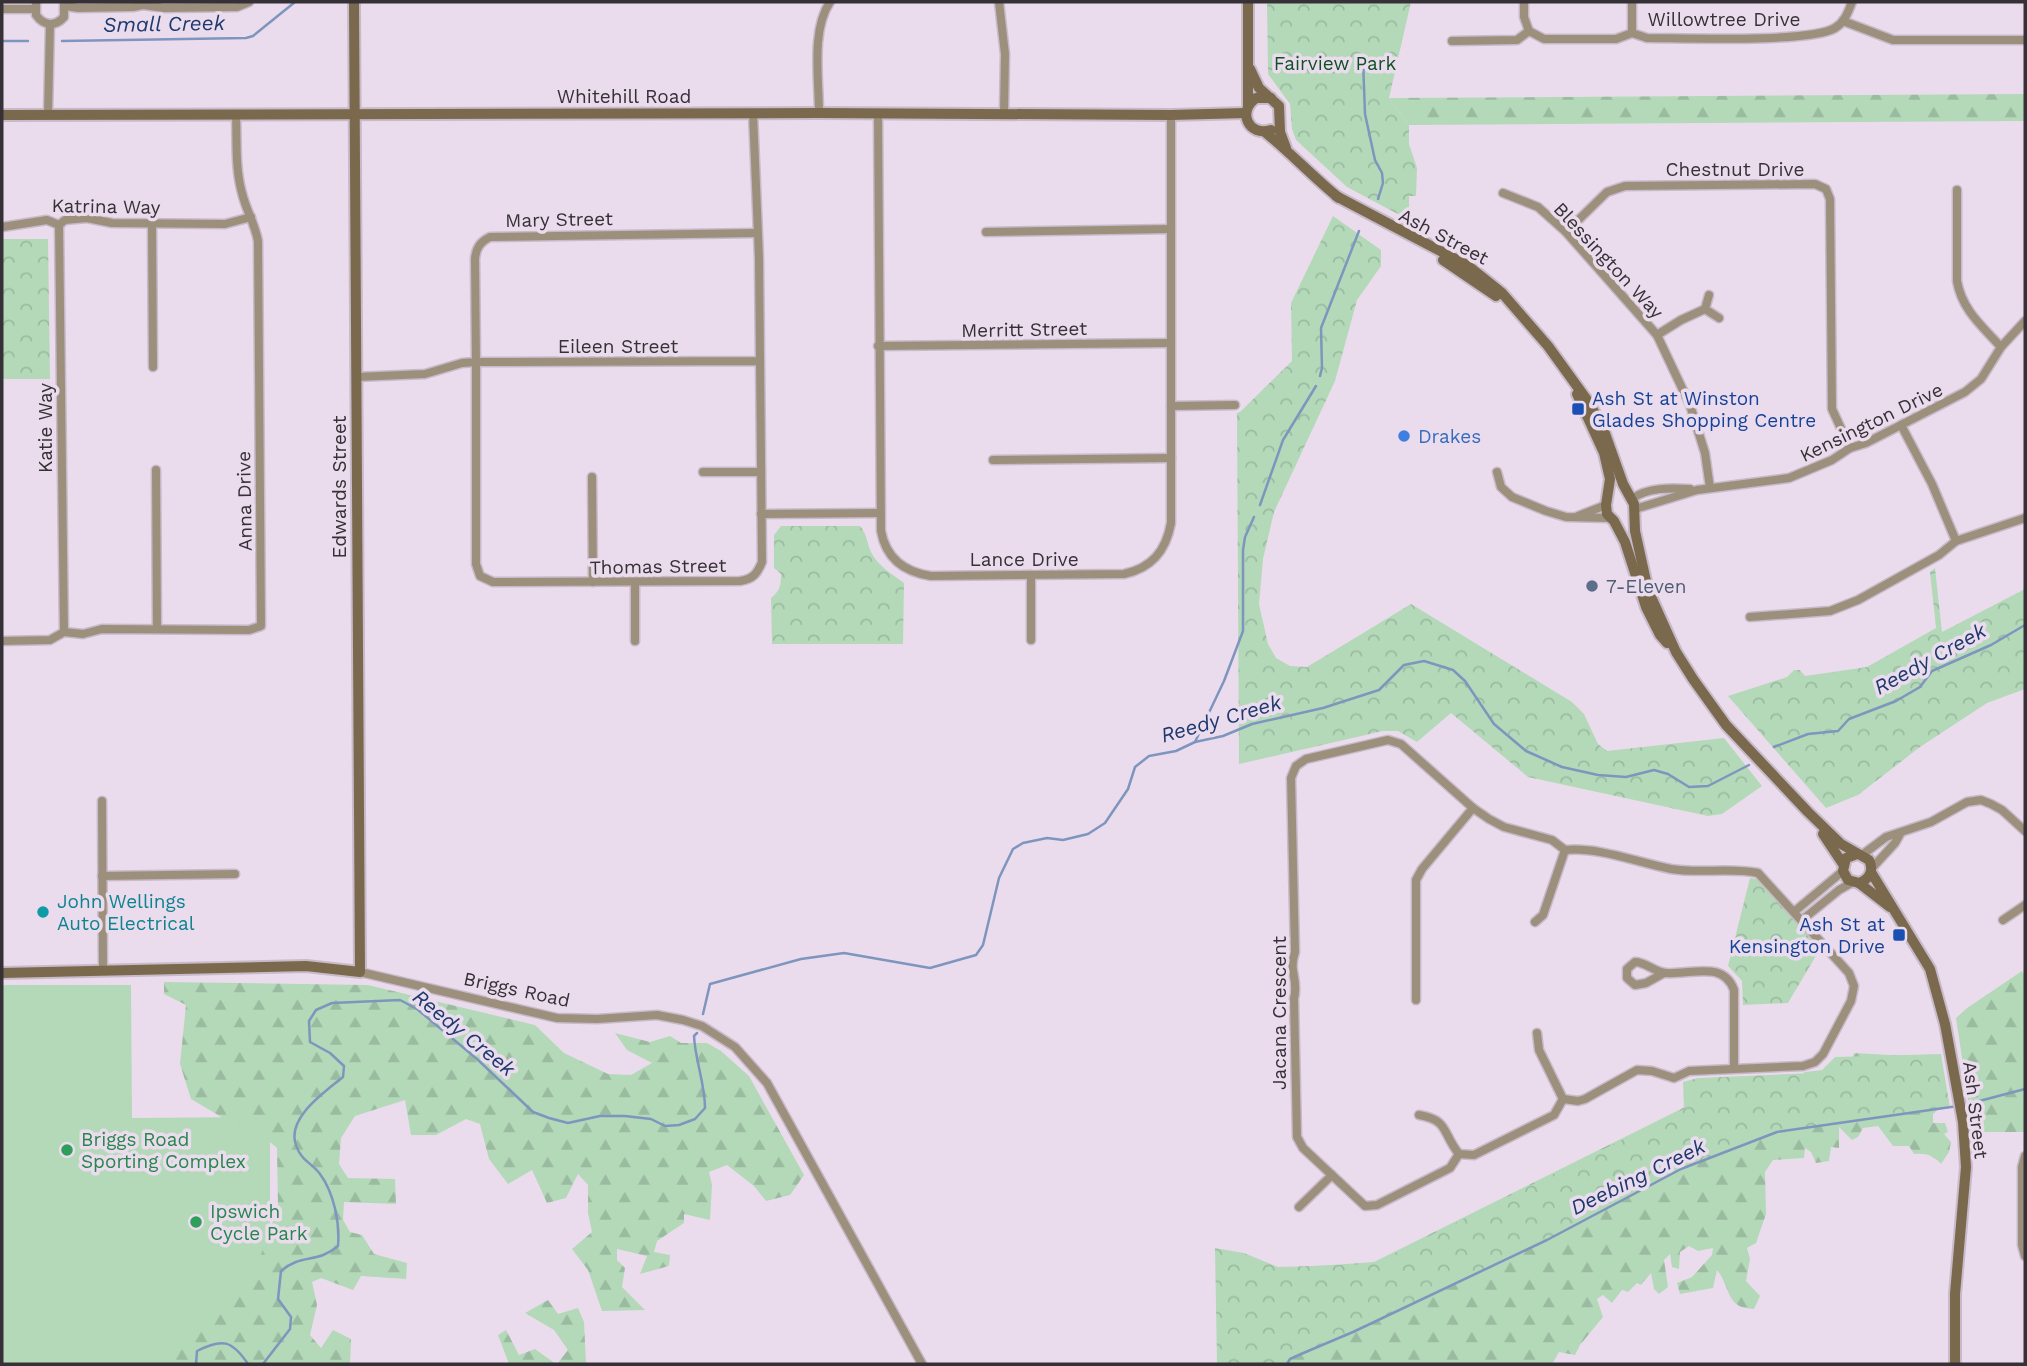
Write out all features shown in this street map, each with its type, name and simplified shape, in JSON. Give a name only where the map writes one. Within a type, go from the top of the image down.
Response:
[{"type":"main road","name":"Edwards Street","points":[[354,2],[360,972]]},
{"type":"main road","points":[[1248,2],[1247,109],[1251,127],[1265,132],[1280,121]]},
{"type":"main road","points":[[1249,66],[1259,88],[1272,99],[1280,111],[1280,132],[1286,148]]},
{"type":"main road","points":[[1247,109],[1256,98],[1272,99]]},
{"type":"main road","name":"Whitehill Road","points":[[2,115],[1171,115],[1247,109]]},
{"type":"main road","name":"Ash Street","points":[[1265,132],[1336,195],[1471,277],[1525,320],[1587,400],[1602,425],[1632,505],[1648,590],[1676,652]]},
{"type":"main road","name":"Ash Street","points":[[1571,379],[1604,453],[1610,479],[1607,502],[1612,520],[1625,542],[1646,607],[1660,635],[1676,652],[1726,725],[1841,844],[1860,854]]},
{"type":"main road","points":[[1607,502],[1620,493],[1632,505],[1628,520],[1612,520]]},
{"type":"main road","name":"Ash Street","points":[[1808,812],[1843,867]]},
{"type":"main road","points":[[1860,854],[1868,860],[1871,870],[1869,877],[1856,883],[1848,880],[1843,867],[1846,858],[1860,854]]},
{"type":"main road","name":"Ash Street","points":[[1871,870],[1930,969],[1945,1024],[1963,1122],[1966,1167],[1957,1267],[1955,1364]]},
{"type":"main road","name":"Ash Street","points":[[1856,883],[1897,913]]},
{"type":"main road","name":"Briggs Road","points":[[2,973],[306,966],[360,972]]},
{"type":"street","points":[[2,9],[36,5],[38,19],[50,24],[64,17],[65,4],[78,8],[152,4],[164,8],[237,7],[249,2]]},
{"type":"street","points":[[819,113],[819,33],[822,14],[831,2]]},
{"type":"street","points":[[999,2],[1005,54],[1004,113]]},
{"type":"street","points":[[1452,41],[1517,40],[1529,31],[1524,17],[1524,2]]},
{"type":"street","points":[[1632,2],[1632,33]]},
{"type":"street","points":[[1852,2],[1843,21],[1893,40],[2025,40]]},
{"type":"street","name":"Willowtree Drive","points":[[1529,31],[1544,39],[1616,39],[1632,33],[1647,38],[1769,37],[1825,33],[1843,21]]},
{"type":"street","points":[[48,114],[50,24]]},
{"type":"street","name":"Thomas Street","points":[[475,362],[478,571],[485,580],[635,582],[740,580],[755,576],[761,562],[761,472],[759,258],[752,113]]},
{"type":"street","name":"Lance Drive","points":[[878,113],[878,346],[880,513],[883,543],[898,564],[931,576],[1124,574],[1146,567],[1163,549],[1171,523],[1171,115]]},
{"type":"street","name":"Anna Drive","points":[[2,641],[50,640],[64,632],[80,634],[102,629],[249,629],[261,626],[258,241],[237,172],[236,115]]},
{"type":"street","name":"Chestnut Drive","points":[[1566,232],[1606,192],[1625,186],[1815,184],[1826,189],[1830,199],[1832,409],[1850,448]]},
{"type":"street","points":[[1957,190],[1957,281],[1960,296],[1968,312],[2001,347]]},
{"type":"street","name":"Blessington Way","points":[[1503,193],[1538,207],[1566,232],[1657,335],[1690,405],[1705,453],[1710,488]]},
{"type":"street","name":"Katrina Way","points":[[2,227],[47,220],[60,225],[65,220],[87,218],[112,223],[225,224],[251,217]]},
{"type":"street","points":[[152,223],[153,367]]},
{"type":"street","name":"Katie Way","points":[[60,225],[64,632]]},
{"type":"street","points":[[986,232],[1170,229]]},
{"type":"street","name":"Mary Street","points":[[475,362],[475,258],[480,244],[490,237],[757,233]]},
{"type":"street","points":[[1657,335],[1705,309],[1709,295]]},
{"type":"street","points":[[1705,309],[1719,318]]},
{"type":"street","name":"Kensington Drive","points":[[1632,505],[1697,490],[1788,478],[1832,460],[1850,448],[1866,443],[1965,392],[1981,379],[2001,347],[2025,321]]},
{"type":"street","name":"Merritt Street","points":[[878,346],[1170,343]]},
{"type":"street","name":"Eileen Street","points":[[475,362],[760,361]]},
{"type":"street","points":[[356,377],[425,374],[475,362]]},
{"type":"street","points":[[1171,406],[1235,405]]},
{"type":"street","points":[[1901,425],[1932,484],[1956,541]]},
{"type":"street","points":[[992,460],[1171,458]]},
{"type":"street","points":[[156,470],[157,629]]},
{"type":"street","points":[[704,472],[761,472]]},
{"type":"street","points":[[1497,472],[1501,487],[1512,496],[1551,513],[1566,517],[1612,520]]},
{"type":"street","points":[[592,477],[593,582]]},
{"type":"street","name":"Kensington Drive","points":[[1632,505],[1641,493],[1661,489],[1697,490]]},
{"type":"street","points":[[1576,517],[1607,502]]},
{"type":"street","points":[[761,514],[880,513]]},
{"type":"street","points":[[1750,617],[1830,611],[1858,600],[1939,555],[1956,541],[2025,518]]},
{"type":"street","points":[[1031,575],[1031,640]]},
{"type":"street","points":[[755,576],[762,583]]},
{"type":"street","points":[[635,582],[635,641]]},
{"type":"street","name":"Jacana Crescent","points":[[1388,740],[1401,744],[1473,808],[1504,827],[1552,840],[1564,850],[1582,849],[1673,869],[1742,869],[1758,873],[1849,973],[1854,986],[1851,1001],[1823,1054],[1815,1062],[1803,1066],[1689,1071],[1674,1078],[1652,1071],[1637,1070],[1585,1099],[1563,1099],[1554,1115],[1474,1155],[1459,1154],[1450,1168],[1377,1205],[1366,1206],[1303,1148],[1297,1137],[1294,999],[1298,985],[1290,966],[1295,952],[1291,778],[1296,766],[1306,759],[1388,740]]},
{"type":"street","points":[[1860,854],[1886,837],[1931,822],[1966,802],[1981,800],[2002,810],[2025,831]]},
{"type":"street","points":[[102,801],[103,970]]},
{"type":"street","points":[[1416,1000],[1416,880],[1422,869],[1473,808]]},
{"type":"street","points":[[1871,870],[1900,834]]},
{"type":"street","points":[[1535,922],[1543,915],[1564,850]]},
{"type":"street","points":[[1795,911],[1843,867]]},
{"type":"street","points":[[102,876],[235,874]]},
{"type":"street","points":[[1802,920],[1839,890],[1856,883]]},
{"type":"street","points":[[2003,920],[2025,905]]},
{"type":"street","name":"Briggs Road","points":[[360,972],[547,1016],[578,1019],[657,1015],[693,1023],[718,1035],[749,1061],[767,1083],[922,1364]]},
{"type":"street","points":[[1664,973],[1720,972],[1730,979],[1734,990],[1734,1068]]},
{"type":"street","points":[[1537,1033],[1539,1050],[1563,1099]]},
{"type":"street","points":[[1419,1115],[1435,1118],[1459,1154]]},
{"type":"street","points":[[2025,1156],[2022,1167],[2022,1245],[2025,1256]]},
{"type":"street","points":[[1299,1207],[1332,1175]]},
{"type":"green space","name":"Fairview Park","points":[[1267,2],[1411,2],[1389,98],[1409,125],[1409,144],[1417,168],[1416,196],[1409,196],[1409,220],[1347,187],[1296,140],[1292,129],[1290,104],[1268,74]]},
{"type":"green space","points":[[2025,94],[2025,121],[1409,125],[1389,98]]},
{"type":"green space","points":[[1333,216],[1381,250],[1381,266],[1357,300],[1335,381],[1274,512],[1263,559],[1259,604],[1268,644],[1276,658],[1290,666],[1307,667],[1411,604],[1572,702],[1584,714],[1598,744],[1607,751],[1724,738],[1762,786],[1722,814],[1708,816],[1528,777],[1451,713],[1417,742],[1398,731],[1383,731],[1239,764],[1237,413],[1292,361],[1291,303]]},
{"type":"green space","points":[[2,239],[48,239],[50,379],[2,379]]},
{"type":"green space","points":[[781,526],[860,526],[877,561],[904,583],[903,644],[772,644],[771,598],[778,590],[781,578],[781,574],[774,568],[774,535]]},
{"type":"green space","points":[[1935,568],[1942,632],[2025,589],[2025,689],[1987,703],[1920,747],[1858,795],[1826,808],[1728,696],[1787,677],[1794,670],[1800,670],[1805,676],[1867,667],[1936,628],[1930,572]]},
{"type":"green space","points":[[1750,878],[1761,880],[1820,949],[1788,1003],[1743,1005],[1742,981],[1728,966]]},
{"type":"green space","points":[[2022,971],[2025,976],[2025,1132],[1976,1132],[1973,1129],[1956,1018]]},
{"type":"green space","points":[[164,982],[368,985],[535,1025],[564,1053],[608,1074],[631,1075],[652,1063],[627,1050],[615,1033],[650,1042],[670,1036],[681,1043],[707,1043],[721,1051],[749,1076],[804,1175],[790,1195],[766,1201],[754,1186],[727,1165],[709,1172],[712,1185],[710,1220],[684,1214],[684,1223],[657,1241],[654,1252],[670,1255],[669,1266],[640,1274],[647,1256],[617,1249],[617,1260],[625,1268],[622,1287],[645,1310],[602,1311],[588,1270],[572,1249],[592,1232],[588,1213],[588,1185],[578,1174],[566,1198],[547,1203],[532,1170],[508,1184],[489,1159],[480,1124],[466,1119],[436,1135],[411,1135],[405,1100],[355,1116],[341,1138],[339,1164],[348,1178],[395,1179],[396,1204],[344,1202],[343,1220],[350,1232],[362,1235],[374,1254],[407,1263],[406,1279],[361,1276],[353,1290],[321,1278],[312,1282],[317,1305],[310,1335],[321,1348],[333,1330],[351,1339],[350,1364],[167,1364],[255,1271],[278,1207],[277,1148],[249,1124],[228,1121],[191,1099],[180,1064],[186,1005],[164,994]]},
{"type":"green space","points":[[2,985],[131,985],[132,1118],[270,1117],[270,1263],[188,1364],[2,1364]]},
{"type":"green space","points":[[1854,1053],[1907,1056],[1939,1109],[1933,1114],[1933,1123],[1945,1123],[1948,1132],[1944,1134],[1951,1142],[1949,1152],[1941,1164],[1929,1155],[1914,1154],[1909,1146],[1893,1146],[1878,1126],[1863,1128],[1858,1137],[1852,1140],[1839,1127],[1839,1148],[1831,1147],[1829,1161],[1816,1163],[1811,1152],[1805,1148],[1804,1158],[1773,1160],[1765,1172],[1766,1214],[1756,1243],[1747,1248],[1750,1259],[1746,1281],[1760,1296],[1754,1309],[1745,1308],[1734,1301],[1717,1270],[1713,1288],[1680,1294],[1677,1283],[1692,1277],[1712,1255],[1713,1248],[1698,1251],[1689,1246],[1680,1252],[1679,1269],[1672,1267],[1670,1254],[1664,1260],[1668,1287],[1659,1294],[1654,1289],[1651,1273],[1641,1285],[1637,1283],[1628,1292],[1622,1290],[1612,1303],[1603,1295],[1597,1299],[1603,1317],[1575,1355],[1559,1352],[1552,1364],[1251,1364],[1317,1266],[1374,1262],[1697,1101],[1796,1080],[1805,1072],[1850,1067]]},
{"type":"green space","points":[[1941,1054],[1950,1108],[1777,1132],[1681,1169],[1547,1240],[1301,1354],[1287,1364],[1217,1364],[1215,1248],[1244,1253],[1278,1267],[1373,1264],[1684,1109],[1683,1082],[1698,1078],[1813,1073],[1821,1071],[1835,1057]]},
{"type":"green space","points":[[548,1300],[558,1314],[578,1308],[584,1322],[586,1364],[557,1364],[568,1350],[554,1330],[525,1313]]},
{"type":"green space","points":[[506,1330],[519,1355],[535,1349],[556,1364],[509,1364],[498,1335]]},
{"type":"waterway","name":"Small Creek","points":[[62,41],[246,38],[253,36],[295,2]]},
{"type":"waterway","name":"Small Creek","points":[[2,41],[28,41]]},
{"type":"waterway","points":[[1363,60],[1365,114],[1375,160],[1382,173],[1383,183],[1378,199]]},
{"type":"waterway","points":[[1320,376],[1321,328],[1359,231]]},
{"type":"waterway","points":[[1260,505],[1283,440],[1316,386]]},
{"type":"waterway","points":[[1195,742],[1224,681],[1243,631],[1243,550],[1245,537],[1254,517]]},
{"type":"waterway","name":"Reedy Creek","points":[[1774,747],[1808,734],[1838,731],[1849,719],[1896,701],[1920,687],[1932,671],[1991,645],[2025,625]]},
{"type":"waterway","name":"Reedy Creek","points":[[703,1014],[710,984],[801,959],[844,953],[930,968],[976,955],[983,945],[999,878],[1013,849],[1023,843],[1047,838],[1063,840],[1088,834],[1105,823],[1128,789],[1135,767],[1149,756],[1176,751],[1195,742],[1223,736],[1252,724],[1323,708],[1379,690],[1404,665],[1424,661],[1453,670],[1465,681],[1494,724],[1526,751],[1562,767],[1598,775],[1626,777],[1654,770],[1668,774],[1689,787],[1708,786],[1749,765]]},
{"type":"waterway","name":"Reedy Creek","points":[[263,1364],[290,1329],[291,1317],[278,1299],[281,1271],[289,1265],[323,1255],[338,1246],[337,1218],[329,1190],[320,1174],[301,1155],[294,1135],[309,1106],[343,1077],[344,1066],[330,1053],[310,1042],[309,1021],[316,1010],[332,1003],[400,1000],[417,1009],[477,1059],[533,1112],[568,1123],[600,1116],[625,1116],[651,1119],[665,1126],[679,1125],[695,1119],[705,1108],[694,1036],[697,1033]]},
{"type":"waterway","name":"Deebing Creek","points":[[1964,1105],[2025,1089]]},
{"type":"waterway","name":"Deebing Creek","points":[[1287,1364],[1290,1359],[1547,1240],[1681,1169],[1777,1132],[1958,1106]]},
{"type":"waterway","name":"Reedy Creek","points":[[196,1364],[197,1351],[220,1343],[237,1350],[248,1364]]},
{"type":"place","name":"Ash St at Winston Glades Shopping Centre","points":[[1578,409]]},
{"type":"place","name":"Drakes","points":[[1404,436]]},
{"type":"place","name":"7-Eleven","points":[[1592,586]]},
{"type":"place","name":"John Wellings Auto Electrical","points":[[43,912]]},
{"type":"place","name":"Ash St at Kensington Drive","points":[[1899,935]]},
{"type":"place","name":"Briggs Road Sporting Complex","points":[[67,1150]]},
{"type":"place","name":"Ipswich Cycle Park","points":[[196,1222]]}]
